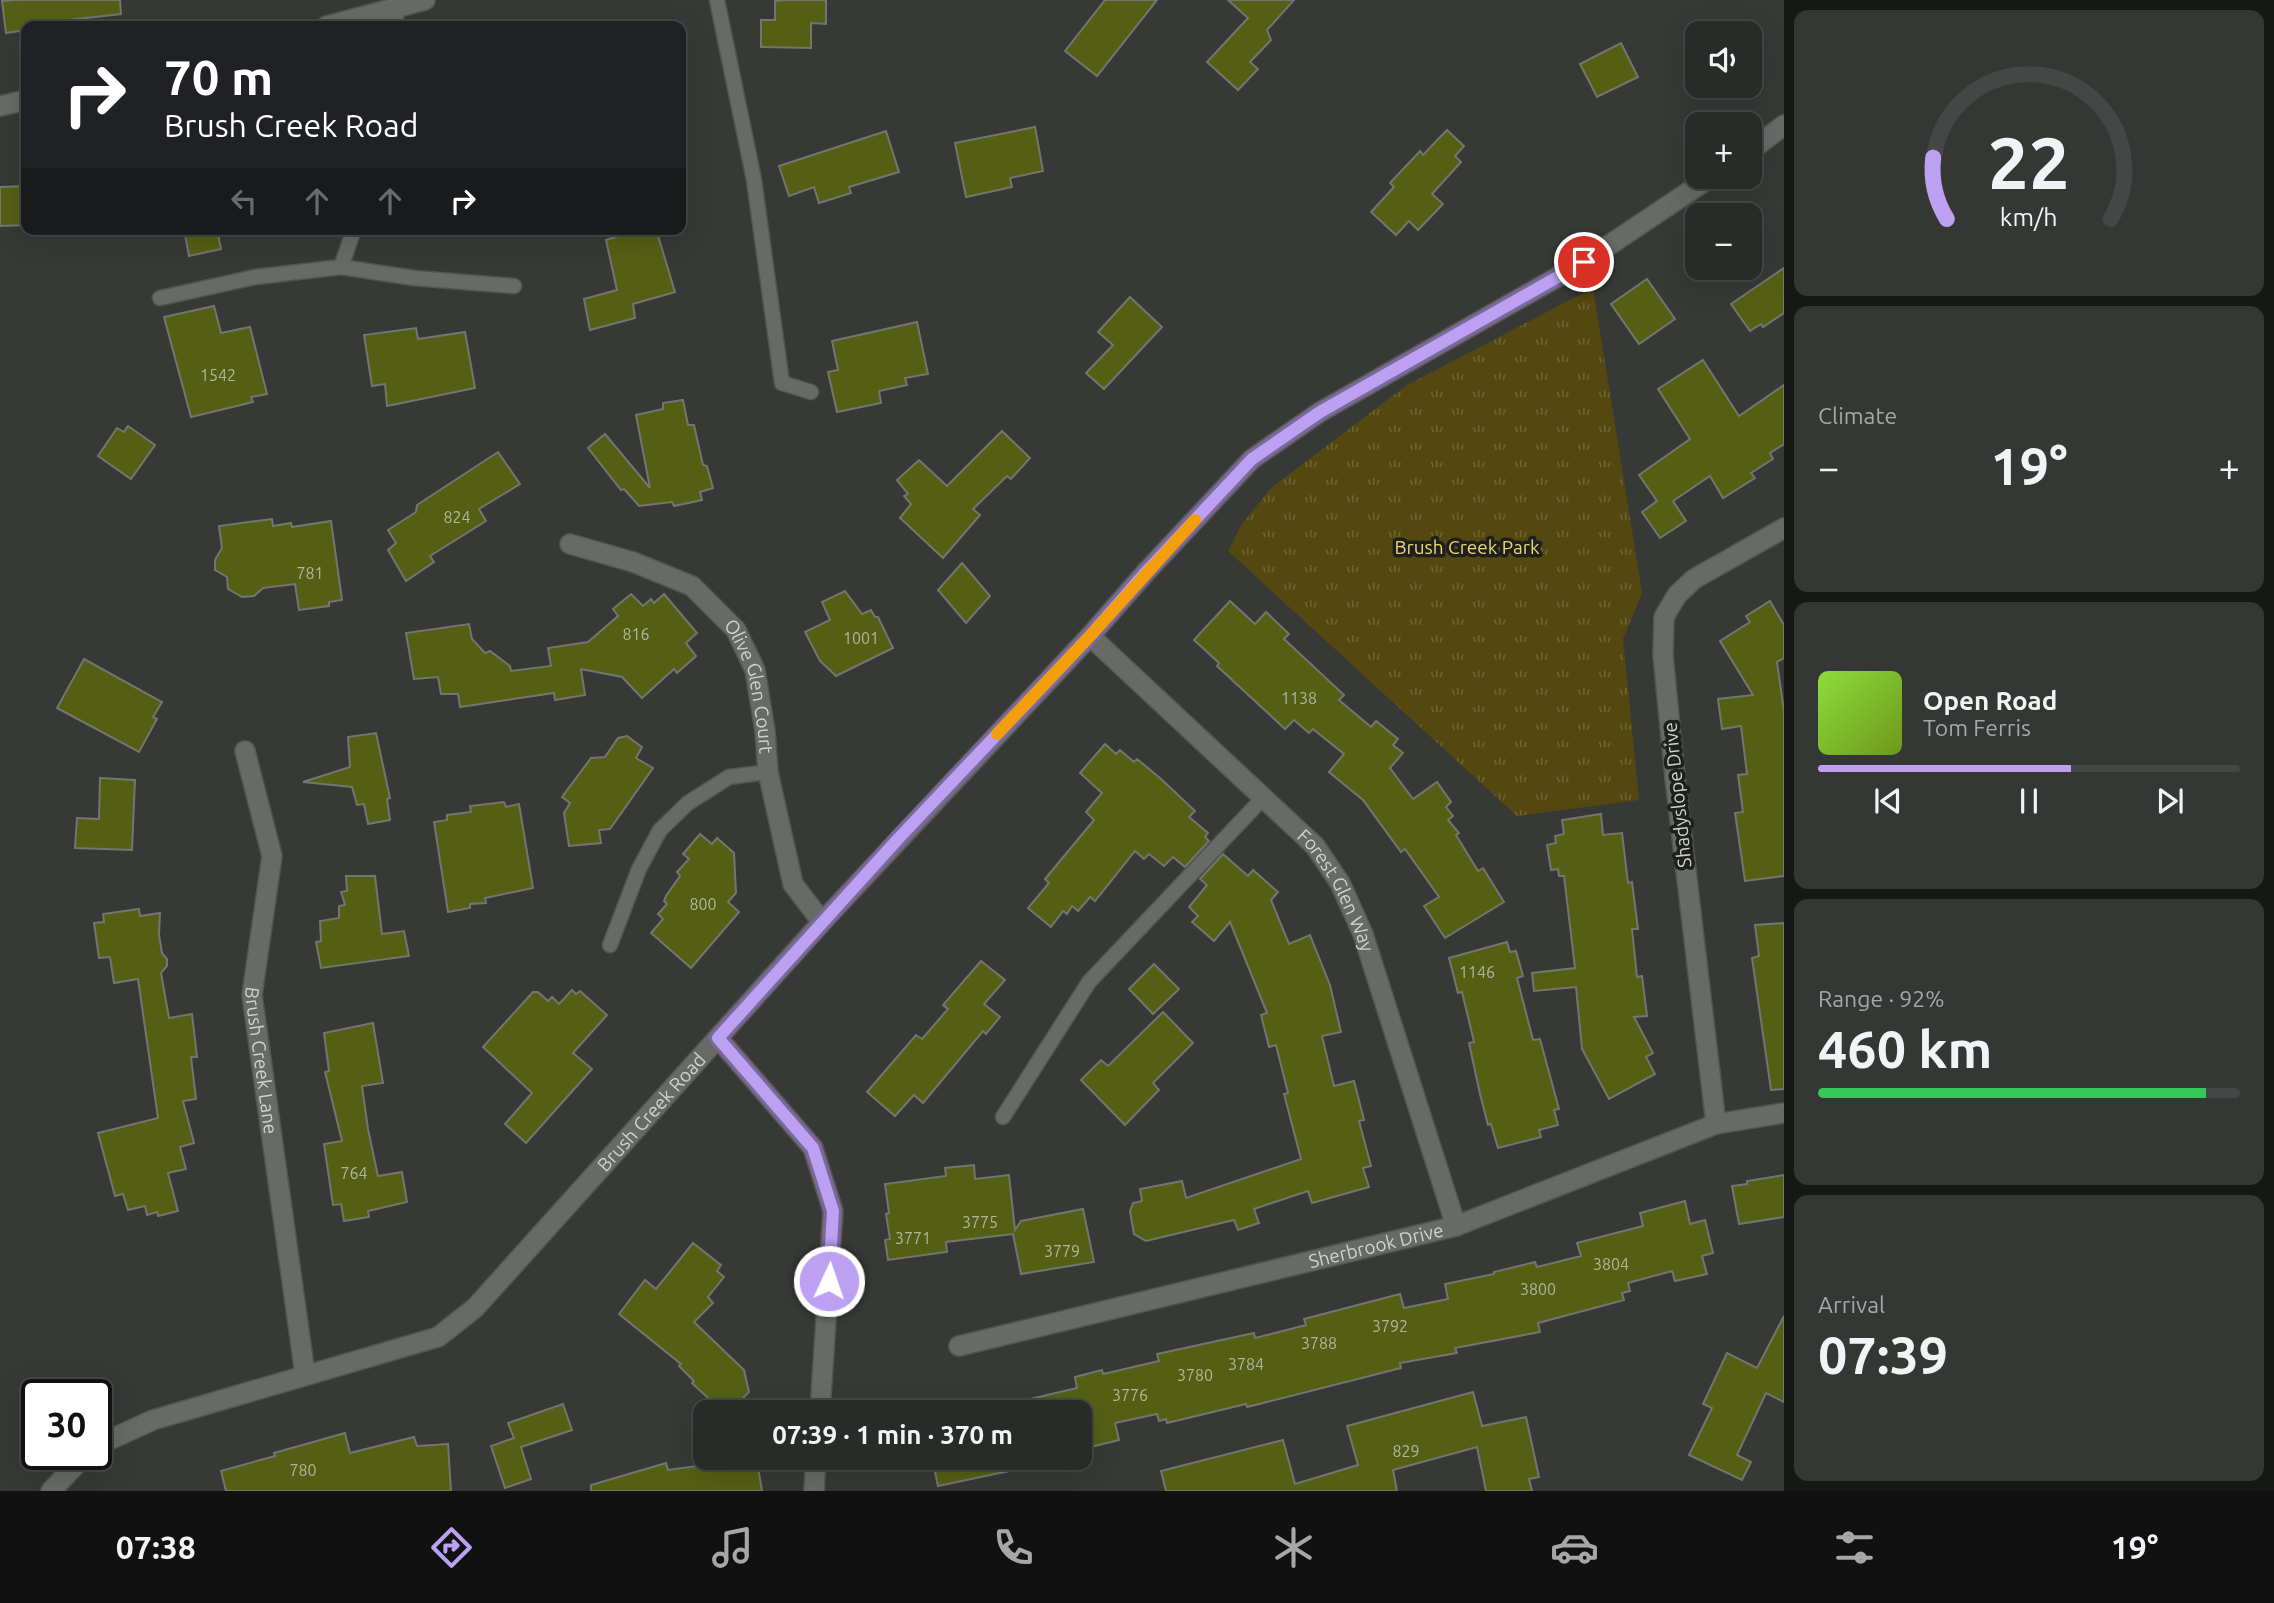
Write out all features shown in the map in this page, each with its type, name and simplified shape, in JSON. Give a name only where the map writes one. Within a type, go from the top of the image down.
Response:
[{"type":"street","points":[[370,21],[396,18],[425,0]]},
{"type":"street","points":[[0,106],[21,101]]},
{"type":"street","points":[[1762,142],[1784,125]]},
{"type":"street","name":"Brush Creek Road","points":[[112,1439],[153,1420],[438,1337],[475,1308],[822,922],[1252,459],[1320,412],[1584,262],[1693,189]]},
{"type":"street","name":"Shadyslope Drive","points":[[1716,1124],[1673,765],[1662,655],[1664,617],[1677,595],[1694,579],[1784,528]]},
{"type":"street","name":"Olive Glen Court","points":[[570,544],[632,562],[692,586],[736,630],[755,670],[765,731],[768,772],[793,884],[822,922]]},
{"type":"street","name":"Forest Glen Way","points":[[1090,636],[1315,846],[1340,883],[1363,934],[1456,1226]]},
{"type":"street","name":"Brush Creek Lane","points":[[244,751],[272,856],[252,995],[305,1374]]},
{"type":"street","points":[[718,1038],[813,1148],[833,1211],[821,1400]]},
{"type":"street","name":"Sherbrook Drive","points":[[959,1346],[1456,1226],[1716,1124],[1784,1113]]},
{"type":"street","points":[[51,1491],[71,1470]]},
{"type":"street","points":[[814,1491],[815,1470]]},
{"type":"lane","points":[[717,0],[754,180],[782,383],[811,392]]},
{"type":"lane","points":[[341,267],[352,235]]},
{"type":"lane","points":[[160,298],[255,276],[341,267],[414,278],[514,286]]},
{"type":"lane","points":[[610,945],[639,869],[660,830],[688,803],[729,777],[768,772]]},
{"type":"lane","points":[[1003,1117],[1089,982],[1264,797]]},
{"type":"green space","name":"Brush Creek Park","points":[[1593,288],[1642,593],[1623,639],[1639,800],[1517,816],[1228,551],[1242,524],[1271,488],[1407,385]]},
{"type":"building","points":[[120,0],[121,14],[59,21],[21,21],[21,31],[6,33],[2,1]]},
{"type":"building","points":[[826,0],[826,24],[811,23],[811,48],[761,47],[761,20],[775,20],[775,1]]},
{"type":"building","points":[[1105,0],[1157,0],[1097,76],[1065,51]]},
{"type":"building","points":[[1228,0],[1294,0],[1267,30],[1271,40],[1250,62],[1258,69],[1238,90],[1207,62],[1248,18]]},
{"type":"building","points":[[1621,43],[1638,77],[1597,97],[1580,64]]},
{"type":"building","points":[[1035,127],[1043,171],[1010,178],[1012,187],[966,197],[955,143]]},
{"type":"building","points":[[1447,130],[1464,146],[1455,156],[1461,162],[1432,194],[1443,204],[1418,230],[1409,221],[1396,235],[1371,212],[1394,187],[1390,183],[1420,151],[1423,155]]},
{"type":"building","points":[[886,131],[899,172],[849,187],[851,193],[819,203],[814,187],[789,196],[779,166]]},
{"type":"building","points":[[21,186],[21,225],[0,226],[0,187]]},
{"type":"building","points":[[185,235],[218,235],[221,249],[189,256]]},
{"type":"building","points":[[621,235],[658,235],[675,292],[633,304],[635,318],[590,330],[584,299],[617,290],[606,240]]},
{"type":"building","points":[[1784,268],[1784,313],[1763,327],[1761,324],[1750,331],[1731,304]]},
{"type":"building","points":[[1647,279],[1675,319],[1639,344],[1611,304]]},
{"type":"building","points":[[1130,297],[1162,327],[1104,389],[1086,373],[1113,345],[1098,332]]},
{"type":"building","points":[[214,306],[221,333],[250,327],[267,394],[251,397],[253,402],[191,417],[164,317]]},
{"type":"building","points":[[917,322],[928,374],[905,378],[907,385],[879,391],[881,403],[837,412],[828,372],[838,370],[832,341]]},
{"type":"building","points":[[416,328],[418,339],[465,332],[475,388],[387,406],[385,384],[372,386],[364,335]]},
{"type":"building","points":[[1703,360],[1739,416],[1784,385],[1784,444],[1770,453],[1773,459],[1751,473],[1755,478],[1723,498],[1710,476],[1673,501],[1686,521],[1660,538],[1642,512],[1657,501],[1639,475],[1690,439],[1658,389]]},
{"type":"building","points":[[683,400],[688,425],[694,425],[703,465],[707,466],[713,488],[700,492],[702,500],[674,506],[672,502],[639,506],[624,489],[621,490],[588,448],[605,434],[650,488],[636,415],[663,409],[663,403]]},
{"type":"building","points":[[128,426],[155,445],[131,479],[98,456],[117,428],[124,432]]},
{"type":"building","points":[[1002,431],[1030,458],[1011,479],[1007,476],[973,509],[980,515],[943,558],[900,518],[911,504],[904,496],[908,494],[897,480],[919,460],[947,486]]},
{"type":"building","points":[[498,452],[520,484],[479,509],[486,521],[430,556],[434,562],[406,581],[388,550],[396,543],[388,530],[416,512],[417,505]]},
{"type":"building","points":[[272,519],[273,526],[291,523],[292,527],[331,521],[342,600],[329,602],[329,606],[299,610],[295,584],[263,588],[254,596],[242,597],[228,589],[227,577],[215,570],[215,560],[222,548],[219,526]]},
{"type":"building","points":[[962,563],[990,596],[966,623],[938,590]]},
{"type":"building","points":[[845,591],[862,614],[871,610],[875,617],[878,617],[893,648],[836,676],[820,661],[805,632],[830,620],[822,602]]},
{"type":"building","points":[[631,594],[643,606],[651,599],[654,603],[664,594],[697,633],[686,643],[696,656],[677,673],[674,669],[642,698],[622,677],[581,669],[585,695],[555,700],[554,693],[460,707],[458,694],[441,694],[438,677],[414,679],[406,633],[469,624],[472,639],[485,653],[490,651],[510,666],[511,671],[551,666],[548,648],[588,642],[618,616],[613,609]]},
{"type":"building","points":[[1230,601],[1255,624],[1266,612],[1289,634],[1284,639],[1344,695],[1339,700],[1371,727],[1376,721],[1398,739],[1393,745],[1403,753],[1390,768],[1413,799],[1437,782],[1451,802],[1446,807],[1453,816],[1448,820],[1459,833],[1456,835],[1478,871],[1483,868],[1504,902],[1445,938],[1424,906],[1439,897],[1405,849],[1401,852],[1363,800],[1329,772],[1344,754],[1313,729],[1309,733],[1294,720],[1285,729],[1217,666],[1219,663],[1194,640]]},
{"type":"building","points":[[1770,601],[1784,625],[1784,658],[1777,662],[1784,711],[1784,876],[1745,881],[1735,813],[1743,812],[1738,775],[1747,774],[1741,726],[1722,729],[1718,699],[1753,695],[1720,641],[1750,622],[1746,616]]},
{"type":"building","points":[[84,659],[162,702],[153,717],[157,719],[139,752],[57,708]]},
{"type":"building","points":[[376,733],[390,798],[387,799],[390,820],[368,824],[364,804],[357,805],[352,787],[303,782],[350,767],[348,737]]},
{"type":"building","points":[[627,736],[642,747],[636,758],[653,768],[610,829],[599,830],[601,843],[569,846],[564,813],[570,803],[562,797],[591,758],[605,757],[618,738]]},
{"type":"building","points":[[1105,744],[1116,754],[1120,750],[1134,762],[1137,759],[1160,778],[1195,811],[1189,817],[1208,833],[1205,837],[1209,841],[1185,867],[1173,857],[1164,866],[1149,854],[1144,859],[1135,851],[1095,901],[1090,897],[1078,911],[1072,906],[1067,914],[1063,911],[1051,927],[1028,908],[1049,883],[1045,879],[1094,820],[1086,812],[1102,793],[1080,773]]},
{"type":"building","points":[[100,778],[135,780],[132,850],[75,848],[77,818],[99,819]]},
{"type":"building","points":[[504,802],[506,807],[519,804],[533,888],[485,898],[486,903],[470,904],[470,908],[448,912],[434,822],[447,820],[447,815],[471,812],[470,806]]},
{"type":"building","points":[[1601,814],[1603,835],[1622,833],[1628,883],[1632,882],[1638,929],[1632,929],[1637,977],[1642,976],[1647,1016],[1634,1017],[1653,1053],[1646,1057],[1655,1074],[1609,1099],[1582,1049],[1576,987],[1534,991],[1532,973],[1575,968],[1564,876],[1559,876],[1558,869],[1551,870],[1547,845],[1556,843],[1555,836],[1564,834],[1562,820]]},
{"type":"building","points":[[700,834],[712,844],[717,838],[734,853],[736,893],[728,902],[739,912],[691,968],[651,933],[663,919],[658,914],[667,904],[664,901],[666,896],[680,876],[677,872],[689,859],[683,854]]},
{"type":"building","points":[[1223,854],[1248,876],[1253,870],[1278,892],[1271,900],[1289,944],[1310,935],[1330,985],[1341,1032],[1322,1036],[1334,1086],[1354,1081],[1364,1120],[1359,1121],[1371,1166],[1363,1168],[1369,1187],[1312,1203],[1308,1191],[1254,1209],[1259,1223],[1238,1230],[1234,1220],[1146,1241],[1134,1234],[1130,1211],[1133,1203],[1142,1201],[1140,1189],[1182,1181],[1186,1198],[1301,1159],[1284,1094],[1288,1093],[1276,1045],[1269,1047],[1261,1015],[1267,1013],[1230,922],[1214,941],[1192,922],[1198,916],[1189,907],[1207,885],[1200,879]]},
{"type":"building","points":[[346,876],[375,876],[382,934],[404,931],[409,956],[321,968],[316,942],[321,941],[320,921],[339,918],[339,906],[345,905],[341,892],[347,891]]},
{"type":"building","points":[[139,909],[140,916],[160,913],[159,935],[162,953],[167,959],[167,966],[161,973],[169,1018],[192,1014],[197,1057],[191,1057],[196,1099],[183,1101],[194,1143],[180,1147],[186,1169],[168,1173],[178,1211],[158,1216],[157,1212],[147,1215],[145,1206],[128,1210],[123,1194],[115,1196],[98,1133],[158,1118],[138,979],[114,983],[110,957],[99,958],[94,923],[104,922],[103,914]]},
{"type":"building","points":[[1784,923],[1784,1089],[1771,1090],[1752,958],[1759,956],[1755,925]]},
{"type":"building","points":[[1507,942],[1510,952],[1516,951],[1523,976],[1517,978],[1533,1040],[1540,1039],[1559,1109],[1554,1110],[1558,1125],[1539,1130],[1541,1137],[1498,1148],[1491,1124],[1488,1125],[1480,1094],[1469,1043],[1474,1042],[1462,992],[1458,993],[1449,958]]},
{"type":"building","points":[[981,961],[1005,980],[984,1004],[1000,1017],[986,1034],[983,1031],[923,1103],[914,1095],[895,1116],[867,1092],[916,1035],[922,1039],[948,1009],[943,1005]]},
{"type":"building","points":[[1154,964],[1179,989],[1153,1014],[1129,989]]},
{"type":"building","points":[[572,990],[576,994],[580,991],[607,1015],[573,1053],[592,1069],[526,1143],[505,1124],[532,1093],[483,1047],[533,992],[538,992],[548,1001],[552,997],[559,1004]]},
{"type":"building","points":[[1163,1012],[1193,1043],[1153,1083],[1159,1090],[1125,1125],[1081,1080],[1101,1060],[1108,1066]]},
{"type":"building","points":[[373,1023],[383,1083],[362,1086],[368,1129],[378,1176],[402,1172],[407,1202],[368,1211],[369,1217],[344,1221],[341,1204],[333,1205],[324,1144],[342,1141],[325,1072],[329,1071],[324,1033]]},
{"type":"building","points":[[974,1165],[975,1179],[1009,1175],[1015,1230],[1021,1221],[1083,1209],[1094,1262],[1021,1274],[1013,1234],[946,1242],[947,1252],[888,1260],[885,1240],[890,1239],[886,1214],[889,1213],[885,1184],[946,1176],[945,1168]]},
{"type":"building","points":[[1784,1175],[1784,1217],[1739,1224],[1732,1186]]},
{"type":"building","points":[[1685,1201],[1690,1224],[1705,1220],[1713,1253],[1702,1256],[1707,1274],[1675,1281],[1672,1271],[1628,1283],[1630,1291],[1622,1293],[1624,1300],[1538,1323],[1540,1332],[1455,1348],[1457,1353],[1400,1363],[1401,1368],[1247,1407],[1246,1404],[1167,1423],[1166,1419],[1159,1421],[1157,1414],[1115,1423],[1119,1440],[1092,1447],[1092,1400],[1026,1400],[1077,1388],[1075,1377],[1102,1370],[1103,1374],[1159,1361],[1157,1354],[1254,1333],[1255,1338],[1306,1325],[1304,1319],[1400,1294],[1404,1308],[1448,1299],[1445,1284],[1535,1262],[1537,1267],[1581,1256],[1577,1243],[1643,1226],[1640,1213]]},
{"type":"building","points":[[693,1243],[721,1265],[717,1271],[724,1277],[708,1297],[713,1303],[694,1322],[744,1370],[749,1392],[741,1400],[710,1400],[692,1383],[694,1381],[679,1366],[681,1364],[619,1314],[645,1280],[656,1289]]},
{"type":"building","points":[[1784,1316],[1784,1402],[1766,1393],[1737,1455],[1751,1462],[1742,1480],[1689,1455],[1712,1408],[1703,1404],[1727,1353],[1757,1368]]},
{"type":"building","points":[[1473,1392],[1482,1426],[1526,1417],[1539,1477],[1529,1479],[1532,1491],[1486,1491],[1477,1447],[1393,1470],[1397,1491],[1166,1491],[1161,1471],[1283,1440],[1295,1484],[1358,1465],[1347,1426]]},
{"type":"building","points":[[563,1404],[572,1430],[521,1447],[531,1479],[505,1488],[491,1446],[514,1438],[508,1423]]},
{"type":"building","points":[[345,1433],[350,1453],[414,1437],[417,1446],[448,1444],[451,1491],[226,1491],[221,1471]]},
{"type":"building","points":[[666,1463],[668,1470],[693,1467],[693,1470],[758,1470],[762,1491],[591,1491],[591,1485]]},
{"type":"building","points":[[935,1470],[1014,1470],[938,1486]]},
{"type":"slow traffic","points":[[997,734],[1195,520]]},
{"type":"route","points":[[829,1281],[833,1211],[813,1148],[718,1038],[898,839],[1090,636],[1252,459],[1320,412],[1584,262]]}]
